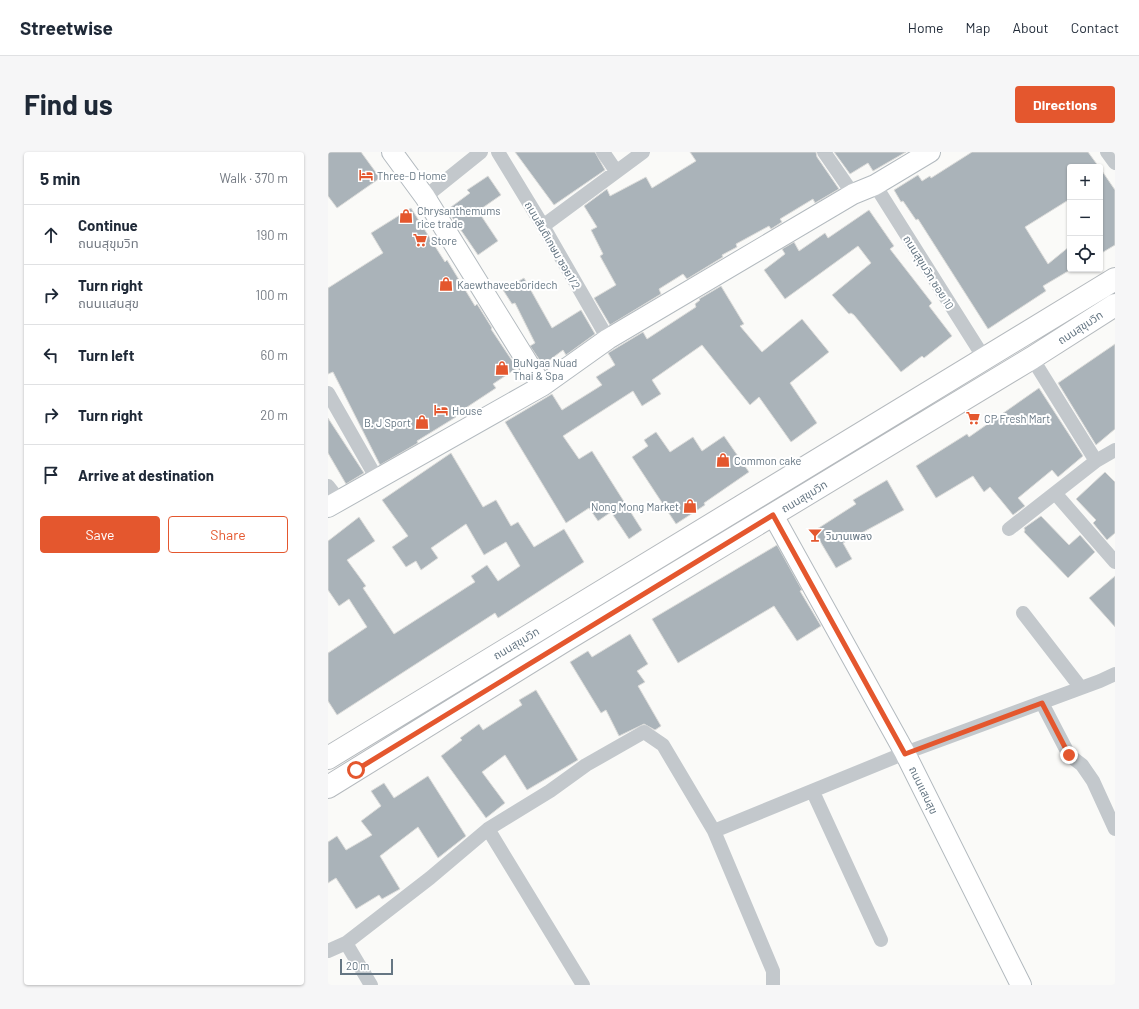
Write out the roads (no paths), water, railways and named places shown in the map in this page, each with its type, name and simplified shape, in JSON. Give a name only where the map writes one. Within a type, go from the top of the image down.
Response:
[{"type":"main road","name":"ถนนสุขุมวิท","points":[[328,758],[1115,279]]},
{"type":"main road","name":"ถนนสุขุมวิท","points":[[328,787],[1032,358],[1115,305]]},
{"type":"street","points":[[392,152],[425,197],[542,386]]},
{"type":"street","points":[[425,197],[481,152]]},
{"type":"street","name":"ถนนสันติเกษม ซอย1/2","points":[[498,152],[543,226],[608,339]]},
{"type":"street","points":[[603,152],[616,171]]},
{"type":"street","points":[[543,226],[643,152]]},
{"type":"street","points":[[824,152],[853,194]]},
{"type":"street","points":[[332,498],[377,479],[542,386],[608,339],[853,194],[874,185],[930,152]]},
{"type":"street","points":[[1107,152],[1115,163]]},
{"type":"street","name":"ถนนสุขุมวิท ซอย 10","points":[[874,185],[984,358]]},
{"type":"street","points":[[1032,358],[1096,461]]},
{"type":"street","points":[[328,393],[377,479]]},
{"type":"street","points":[[1009,529],[1096,461],[1115,450]]},
{"type":"street","points":[[1055,493],[1115,562]]},
{"type":"street","name":"ถนนแสนสุข","points":[[773,515],[905,754],[1020,985]]},
{"type":"street","points":[[1023,613],[1081,688]]},
{"type":"street","points":[[714,831],[905,754],[1115,674]]},
{"type":"street","points":[[1042,703],[1069,755],[1082,765],[1093,781],[1115,828]]},
{"type":"street","points":[[328,952],[346,943],[430,878],[488,829],[550,791],[586,765],[644,732],[664,745],[714,831],[773,971],[772,985]]},
{"type":"street","points":[[813,792],[881,940]]},
{"type":"street","points":[[488,829],[583,985]]},
{"type":"street","points":[[346,943],[371,985]]},
{"type":"place","name":"Three-D Home","points":[[366,175]]},
{"type":"place","name":"Chrysanthemums rice trade","points":[[406,216]]},
{"type":"place","name":"Store","points":[[420,240]]},
{"type":"place","name":"Kaewthaveeboridech","points":[[446,284]]},
{"type":"place","name":"BuNgaa Nuad Thai & Spa","points":[[502,368]]},
{"type":"place","name":"House","points":[[441,410]]},
{"type":"place","name":"CP Fresh Mart","points":[[973,418]]},
{"type":"place","name":"B. J Sport","points":[[422,422]]},
{"type":"place","name":"Common cake","points":[[723,460]]},
{"type":"place","name":"Nong Mong Market","points":[[690,506]]},
{"type":"place","name":"วิมานเพลง","points":[[815,535]]}]
